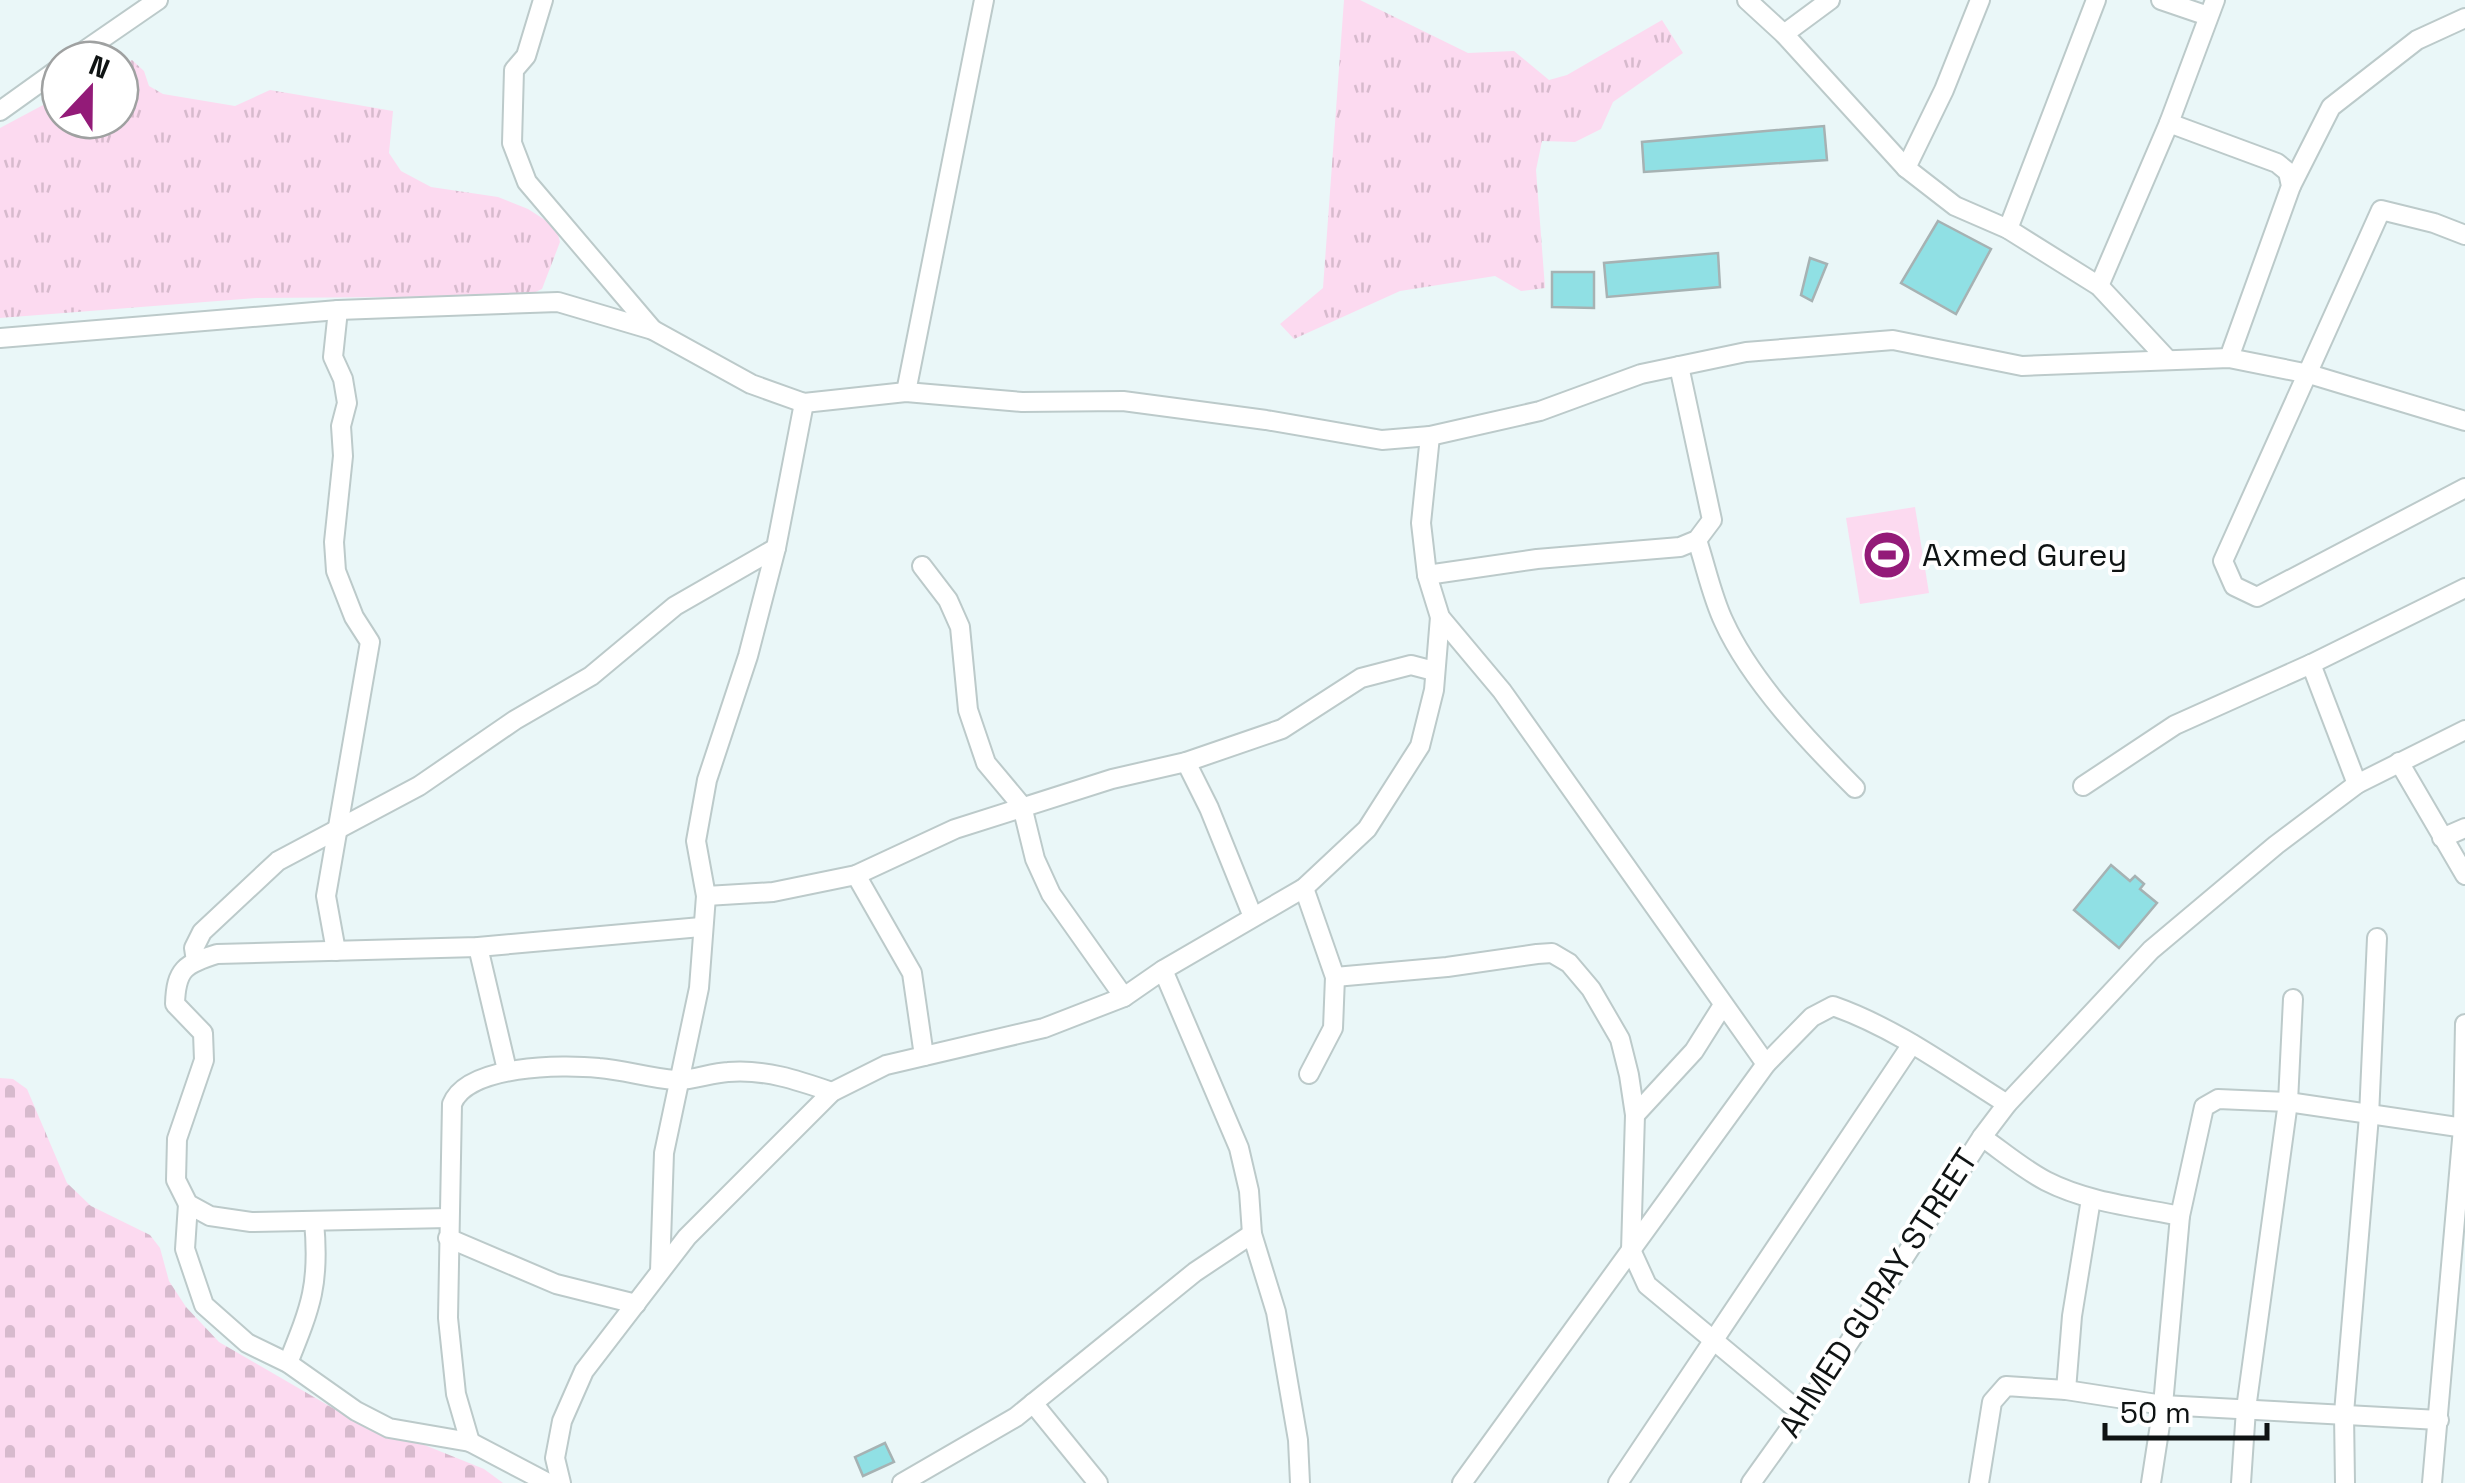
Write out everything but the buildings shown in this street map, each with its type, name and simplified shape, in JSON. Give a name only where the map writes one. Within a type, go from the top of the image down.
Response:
[{"type":"street","points":[[543,0],[526,56],[514,70],[512,143],[527,182],[653,330]]},
{"type":"street","points":[[906,392],[984,0]]},
{"type":"street","points":[[1747,0],[1784,34],[1906,168],[1956,206],[2008,228],[2098,286],[2168,360]]},
{"type":"street","points":[[1784,34],[1830,0]]},
{"type":"street","points":[[1906,168],[1944,90],[1980,0]]},
{"type":"street","points":[[2008,228],[2096,0]]},
{"type":"street","points":[[2098,286],[2169,123],[2211,8],[2161,0]]},
{"type":"street","points":[[97,40],[147,2]]},
{"type":"street","points":[[2229,358],[2291,186],[2330,107],[2418,40],[2465,18]]},
{"type":"street","points":[[0,111],[40,82]]},
{"type":"street","points":[[2169,123],[2277,164],[2288,172],[2291,186]]},
{"type":"street","points":[[2465,235],[2382,210],[2223,561],[2234,586],[2257,597],[2465,488]]},
{"type":"street","points":[[0,338],[338,310],[558,302],[653,330],[751,384],[804,403],[906,392],[1022,402],[1123,401],[1382,440],[1430,436],[1540,411],[1641,374],[1746,352],[1893,340],[2022,366],[2229,358],[2309,374],[2465,421]]},
{"type":"street","points":[[336,951],[326,896],[370,642],[354,617],[336,571],[334,542],[344,456],[341,426],[347,403],[333,357],[338,310]]},
{"type":"street","points":[[1427,575],[1537,558],[1680,546],[1697,540],[1712,520],[1679,366]]},
{"type":"street","points":[[660,1271],[664,1153],[699,988],[706,896],[696,841],[708,780],[748,656],[776,548],[804,403]]},
{"type":"street","points":[[1430,436],[1421,523],[1427,575],[1440,617],[1502,691],[1766,1064]]},
{"type":"street","points":[[1697,540],[1723,620],[1738,649],[1807,740],[1855,788]]},
{"type":"street","points":[[196,960],[194,948],[202,932],[278,861],[419,786],[515,720],[591,676],[675,606],[776,548]]},
{"type":"street","points":[[922,566],[948,600],[960,627],[968,710],[986,763],[1022,806],[1035,860],[1050,894],[1124,997]]},
{"type":"street","points":[[2083,786],[2175,725],[2465,588]]},
{"type":"street","points":[[561,1483],[555,1458],[562,1420],[584,1372],[688,1237],[832,1092],[886,1065],[1044,1028],[1124,997],[1304,888],[1366,829],[1420,746],[1434,690],[1440,617]]},
{"type":"street","points":[[2310,664],[2357,784]]},
{"type":"street","points":[[706,896],[773,892],[856,875],[954,829],[1112,779],[1186,762],[1282,729],[1361,678],[1411,666],[1434,671]]},
{"type":"street","name":"AHMED GURAY STREET","points":[[1751,1483],[2006,1104],[2151,950],[2276,845],[2357,784],[2465,730]]},
{"type":"street","points":[[1186,762],[1253,918]]},
{"type":"street","points":[[2399,762],[2465,875]]},
{"type":"street","points":[[2442,838],[2465,828]]},
{"type":"street","points":[[856,875],[912,973],[924,1056]]},
{"type":"street","points":[[1304,888],[1334,978],[1333,1028],[1309,1074]]},
{"type":"street","points":[[548,1483],[470,1442],[389,1428],[356,1411],[288,1363],[247,1343],[204,1305],[185,1249],[188,1204],[176,1180],[177,1139],[204,1060],[203,1033],[176,1004],[176,983],[184,968],[217,954],[478,948],[701,926]]},
{"type":"street","points":[[2345,1483],[2344,1413],[2369,1116],[2377,938]]},
{"type":"street","points":[[478,948],[507,1070]]},
{"type":"street","points":[[1334,978],[1552,953],[1570,963],[1591,989],[1620,1039],[1635,1115],[1631,1250],[1647,1285],[1801,1413]]},
{"type":"street","points":[[1163,970],[1239,1148],[1249,1192],[1252,1234],[1276,1312],[1298,1440],[1300,1483]]},
{"type":"street","points":[[2241,1483],[2246,1410],[2288,1102],[2293,999]]},
{"type":"street","points":[[1635,1115],[1694,1051],[1723,1004]]},
{"type":"street","points":[[1462,1483],[1766,1064],[1812,1017],[1833,1006],[1912,1044],[2006,1104]]},
{"type":"street","points":[[2432,1483],[2464,1128],[2465,1024]]},
{"type":"street","points":[[1618,1483],[1912,1044]]},
{"type":"street","points":[[470,1442],[456,1394],[448,1318],[452,1104],[457,1092],[466,1084],[507,1070],[596,1067],[678,1080],[728,1072],[774,1073],[832,1092]]},
{"type":"street","points":[[2151,1483],[2180,1216],[2204,1107],[2218,1098],[2288,1102],[2464,1128]]},
{"type":"street","points":[[1982,1136],[2041,1178],[2092,1199],[2180,1216]]},
{"type":"street","points":[[2066,1390],[2072,1316],[2092,1199]]},
{"type":"street","points":[[188,1204],[210,1216],[251,1222],[449,1218]]},
{"type":"street","points":[[288,1363],[316,1287],[314,1220]]},
{"type":"street","points":[[902,1483],[1016,1417],[1195,1272],[1252,1234]]},
{"type":"street","points":[[448,1238],[556,1284],[636,1304]]},
{"type":"street","points":[[1979,1483],[1992,1402],[2006,1386],[2162,1404],[2439,1420]]},
{"type":"street","points":[[1034,1403],[1098,1483]]},
{"type":"green space","points":[[1344,0],[1360,0],[1468,53],[1514,51],[1549,80],[1567,75],[1662,20],[1683,53],[1613,102],[1601,129],[1575,142],[1542,141],[1536,170],[1545,288],[1521,291],[1495,276],[1400,291],[1294,339],[1280,324],[1323,288]]},
{"type":"green space","points":[[140,67],[149,86],[163,94],[235,106],[270,90],[393,111],[389,153],[401,171],[431,187],[498,197],[528,209],[556,227],[560,242],[542,289],[527,296],[256,298],[0,318],[0,128],[40,107],[40,140],[140,140]]},
{"type":"green space","name":"Axmed Gurey","points":[[1915,507],[1929,593],[1860,604],[1846,518]]},
{"type":"green space","points":[[0,1078],[13,1079],[27,1089],[67,1183],[91,1206],[150,1235],[160,1248],[169,1281],[186,1307],[219,1342],[374,1432],[422,1444],[484,1469],[503,1483],[0,1483]]},
{"type":"place","name":"Axmed Gurey","points":[[1887,555]]}]
